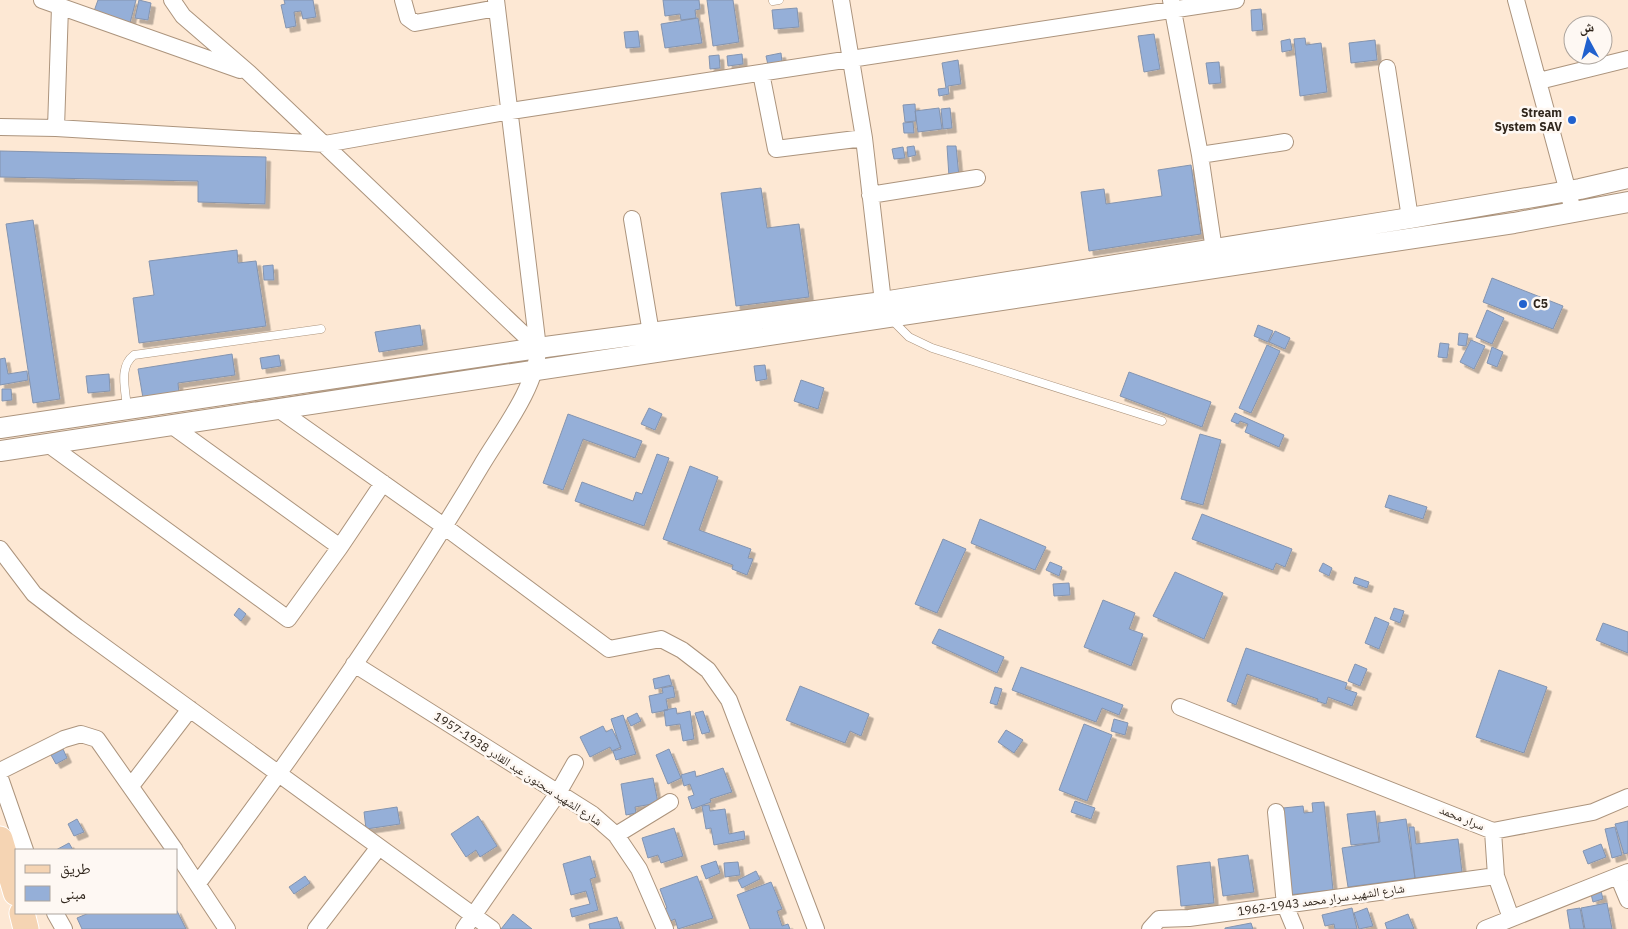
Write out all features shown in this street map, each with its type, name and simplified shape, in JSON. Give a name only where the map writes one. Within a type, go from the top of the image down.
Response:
[{"type":"main road","points":[[0,839],[15,889]]},
{"type":"main road","points":[[22,914],[26,929]]},
{"type":"street","points":[[42,0],[249,73]]},
{"type":"street","points":[[172,0],[183,16],[249,73],[325,144],[538,348]]},
{"type":"street","points":[[198,884],[279,775],[445,526],[523,396],[535,370],[538,348],[511,111],[496,4],[415,23],[408,18],[403,0]]},
{"type":"street","points":[[841,0],[864,138],[886,309]]},
{"type":"street","points":[[0,127],[56,128],[325,144],[511,111],[851,60],[1172,5],[1236,0]]},
{"type":"street","points":[[1516,0],[1569,191],[1573,212]]},
{"type":"street","points":[[1172,5],[1200,155],[1214,250]]},
{"type":"street","points":[[56,128],[60,7]]},
{"type":"street","points":[[1539,81],[1628,58]]},
{"type":"street","points":[[1387,68],[1410,218]]},
{"type":"street","points":[[761,73],[776,149],[864,138]]},
{"type":"street","points":[[1200,155],[1285,142]]},
{"type":"street","points":[[870,195],[977,178]]},
{"type":"street","points":[[0,451],[535,370],[1214,250],[1569,191],[1628,178]]},
{"type":"street","points":[[0,428],[538,348],[652,333],[886,309],[1504,225],[1628,202]]},
{"type":"street","points":[[632,220],[652,333]]},
{"type":"street","points":[[127,409],[132,431]]},
{"type":"street","points":[[278,409],[445,526],[609,649],[661,639],[682,650],[708,670],[730,700],[816,929]]},
{"type":"street","points":[[171,425],[340,547]]},
{"type":"street","points":[[48,444],[288,619],[383,483]]},
{"type":"street","points":[[0,549],[34,594],[379,847],[468,922],[492,929]]},
{"type":"street","name":"شارع الشهيد سحنون عبد القادر 1938-1957","points":[[354,664],[592,814],[616,835],[640,869],[665,929]]},
{"type":"street","name":"سرار محمد","points":[[1180,707],[1493,831],[1593,812],[1628,797]]},
{"type":"street","points":[[131,786],[190,710]]},
{"type":"street","points":[[0,771],[64,739],[81,734],[97,739],[175,849]]},
{"type":"street","points":[[468,922],[558,793],[575,763]]},
{"type":"street","points":[[0,778],[25,849]]},
{"type":"street","points":[[616,835],[670,802]]},
{"type":"street","points":[[1276,812],[1285,904],[1295,929]]},
{"type":"street","points":[[1493,831],[1496,876],[1511,918]]},
{"type":"street","points":[[316,929],[379,847]]},
{"type":"street","points":[[178,854],[227,929]]},
{"type":"street","points":[[1485,929],[1623,874],[1628,900]]},
{"type":"street","name":"شارع الشهيد سرار محمد 1943-1962","points":[[1150,929],[1159,919],[1189,918],[1496,876]]},
{"type":"street","points":[[56,914],[64,929]]},
{"type":"lane","points":[[886,309],[909,337],[932,348],[1162,421]]},
{"type":"lane","points":[[127,409],[124,367],[127,360],[134,355],[321,329]]},
{"type":"building","points":[[98,0],[136,0],[130,23],[93,14]]},
{"type":"building","points":[[139,0],[151,3],[148,20],[135,18]]},
{"type":"building","points":[[284,0],[313,0],[316,17],[303,19],[301,11],[294,12],[296,26],[286,28],[281,5],[285,4]]},
{"type":"building","points":[[663,0],[699,0],[700,9],[695,10],[696,18],[681,20],[680,14],[665,16]]},
{"type":"building","points":[[707,0],[733,0],[739,42],[713,46]]},
{"type":"building","points":[[797,8],[799,27],[774,29],[772,10]]},
{"type":"building","points":[[1261,9],[1263,30],[1252,31],[1251,10]]},
{"type":"building","points":[[698,18],[702,43],[665,48],[661,24]]},
{"type":"building","points":[[638,31],[640,47],[626,48],[624,32]]},
{"type":"building","points":[[1154,34],[1160,69],[1144,72],[1138,36]]},
{"type":"building","points":[[1305,38],[1306,45],[1321,43],[1327,92],[1300,96],[1294,39]]},
{"type":"building","points":[[1290,39],[1292,50],[1282,52],[1281,41]]},
{"type":"building","points":[[1375,40],[1377,60],[1351,63],[1349,43]]},
{"type":"building","points":[[781,53],[782,62],[768,65],[766,56]]},
{"type":"building","points":[[742,54],[743,64],[728,66],[727,56]]},
{"type":"building","points":[[719,55],[720,68],[710,69],[709,56]]},
{"type":"building","points":[[958,60],[961,84],[948,86],[949,94],[939,96],[938,89],[946,88],[942,63]]},
{"type":"building","points":[[1219,62],[1221,83],[1209,84],[1206,63]]},
{"type":"building","points":[[915,104],[916,121],[905,122],[903,105]]},
{"type":"building","points":[[939,108],[942,129],[918,132],[915,111]]},
{"type":"building","points":[[950,108],[952,128],[943,129],[941,109]]},
{"type":"building","points":[[913,122],[914,133],[904,133],[903,123]]},
{"type":"building","points":[[914,146],[916,155],[908,157],[907,147]]},
{"type":"building","points":[[947,146],[956,146],[959,177],[949,177]]},
{"type":"building","points":[[903,147],[905,158],[894,159],[892,149]]},
{"type":"building","points":[[0,151],[266,157],[265,204],[198,202],[198,181],[0,177]]},
{"type":"building","points":[[1191,165],[1201,234],[1089,251],[1081,192],[1104,189],[1106,204],[1162,196],[1158,170]]},
{"type":"building","points":[[761,188],[767,228],[799,224],[809,297],[736,306],[721,193]]},
{"type":"building","points":[[33,220],[60,399],[33,403],[6,224]]},
{"type":"building","points":[[237,250],[238,263],[256,261],[266,326],[139,343],[133,298],[154,295],[149,261]]},
{"type":"building","points":[[273,265],[274,280],[264,280],[263,266]]},
{"type":"building","name":"C5","points":[[1492,278],[1563,306],[1553,329],[1483,302]]},
{"type":"building","points":[[1487,310],[1504,318],[1492,344],[1476,337]]},
{"type":"building","points":[[420,325],[423,345],[379,352],[375,332]]},
{"type":"building","points":[[1258,325],[1273,331],[1268,342],[1254,336]]},
{"type":"building","points":[[1275,331],[1290,338],[1285,349],[1269,342]]},
{"type":"building","points":[[1459,333],[1468,334],[1466,346],[1458,345]]},
{"type":"building","points":[[1471,340],[1485,346],[1474,369],[1460,362]]},
{"type":"building","points":[[1440,343],[1449,344],[1447,358],[1438,357]]},
{"type":"building","points":[[1267,345],[1280,351],[1251,413],[1239,408]]},
{"type":"building","points":[[1492,347],[1503,352],[1497,367],[1487,363]]},
{"type":"building","points":[[232,354],[235,375],[178,383],[179,393],[143,398],[138,369]]},
{"type":"building","points":[[279,355],[281,366],[262,369],[260,358]]},
{"type":"building","points":[[5,358],[8,374],[27,371],[28,380],[0,385],[0,359]]},
{"type":"building","points":[[765,365],[767,379],[756,381],[754,366]]},
{"type":"building","points":[[1129,372],[1211,402],[1202,427],[1120,396]]},
{"type":"building","points":[[109,374],[110,391],[88,393],[86,376]]},
{"type":"building","points":[[801,380],[824,388],[818,409],[794,401]]},
{"type":"building","points":[[2,389],[11,389],[12,400],[2,401]]},
{"type":"building","points":[[649,408],[662,414],[655,430],[641,424]]},
{"type":"building","points":[[1235,413],[1284,435],[1279,447],[1245,432],[1248,424],[1240,421],[1238,424],[1231,421]]},
{"type":"building","points":[[568,414],[642,441],[635,458],[583,439],[563,490],[543,483]]},
{"type":"building","points":[[1200,434],[1221,440],[1203,505],[1181,499]]},
{"type":"building","points":[[657,454],[669,458],[644,526],[575,501],[582,482],[633,501],[636,492],[642,494]]},
{"type":"building","points":[[690,466],[718,477],[699,530],[751,549],[748,558],[753,559],[747,575],[732,569],[733,565],[663,539]]},
{"type":"building","points":[[1389,495],[1427,507],[1423,519],[1385,507]]},
{"type":"building","points":[[1202,514],[1292,549],[1285,567],[1276,563],[1273,570],[1192,539]]},
{"type":"building","points":[[980,519],[1046,547],[1035,570],[971,543]]},
{"type":"building","points":[[943,539],[966,549],[937,613],[915,604]]},
{"type":"building","points":[[1050,562],[1062,567],[1059,576],[1046,570]]},
{"type":"building","points":[[1323,563],[1332,568],[1329,576],[1319,571]]},
{"type":"building","points":[[1175,572],[1223,593],[1204,639],[1153,616]]},
{"type":"building","points":[[1355,577],[1369,582],[1367,588],[1353,583]]},
{"type":"building","points":[[1069,583],[1070,595],[1054,596],[1053,584]]},
{"type":"building","points":[[1103,600],[1135,613],[1129,629],[1143,634],[1131,666],[1084,647]]},
{"type":"building","points":[[239,608],[246,614],[241,621],[234,615]]},
{"type":"building","points":[[1394,608],[1404,611],[1400,623],[1390,619]]},
{"type":"building","points":[[1375,617],[1389,623],[1379,649],[1365,643]]},
{"type":"building","points":[[1603,623],[1628,632],[1628,653],[1596,640]]},
{"type":"building","points":[[939,629],[1004,657],[997,673],[932,643]]},
{"type":"building","points":[[1246,648],[1347,683],[1345,689],[1357,693],[1352,706],[1328,697],[1326,704],[1317,701],[1318,699],[1247,674],[1236,705],[1227,701]]},
{"type":"building","points":[[1355,664],[1367,669],[1360,686],[1348,681]]},
{"type":"building","points":[[1021,667],[1123,705],[1119,715],[1102,708],[1096,722],[1012,690]]},
{"type":"building","points":[[1499,670],[1547,687],[1524,753],[1476,737]]},
{"type":"building","points":[[669,675],[672,685],[655,689],[653,679]]},
{"type":"building","points":[[673,686],[675,697],[666,699],[668,710],[652,713],[649,696],[663,693],[662,688]]},
{"type":"building","points":[[800,686],[869,714],[861,736],[850,731],[845,743],[786,720]]},
{"type":"building","points":[[995,687],[1002,689],[997,705],[990,703]]},
{"type":"building","points":[[676,708],[677,714],[690,711],[694,739],[683,741],[680,724],[666,726],[664,710]]},
{"type":"building","points":[[703,711],[710,732],[702,734],[695,713]]},
{"type":"building","points":[[637,713],[641,721],[631,726],[627,718]]},
{"type":"building","points":[[623,715],[636,754],[616,760],[613,751],[621,749],[611,719]]},
{"type":"building","points":[[1114,719],[1128,723],[1125,735],[1111,731]]},
{"type":"building","points":[[1084,724],[1112,735],[1087,801],[1059,790]]},
{"type":"building","points":[[603,726],[606,732],[612,729],[621,747],[612,751],[610,747],[590,757],[580,737]]},
{"type":"building","points":[[1006,730],[1023,740],[1014,753],[998,742]]},
{"type":"building","points":[[63,749],[67,758],[56,764],[51,755]]},
{"type":"building","points":[[669,749],[681,778],[668,784],[656,755]]},
{"type":"building","points":[[723,768],[732,792],[710,799],[711,802],[692,809],[688,797],[694,795],[690,784],[684,786],[681,775],[695,771],[696,777]]},
{"type":"building","points":[[653,778],[658,803],[635,807],[636,813],[626,815],[621,784]]},
{"type":"building","points":[[1075,801],[1095,808],[1091,819],[1071,812]]},
{"type":"building","points":[[1324,802],[1333,890],[1288,895],[1273,809],[1303,806],[1304,813],[1313,812],[1312,803]]},
{"type":"building","points":[[709,805],[710,811],[725,809],[729,834],[744,831],[745,839],[714,845],[711,828],[706,829],[702,806]]},
{"type":"building","points":[[397,807],[400,824],[366,829],[364,812]]},
{"type":"building","points":[[1375,811],[1379,842],[1351,845],[1347,814]]},
{"type":"building","points":[[478,816],[497,846],[480,857],[476,850],[466,857],[451,834]]},
{"type":"building","points":[[77,819],[84,832],[74,836],[68,824]]},
{"type":"building","points":[[1406,819],[1415,878],[1348,887],[1342,848],[1380,842],[1378,823]]},
{"type":"building","points":[[1628,821],[1628,853],[1624,854],[1615,824]]},
{"type":"building","points":[[1409,827],[1414,827],[1416,844],[1458,839],[1462,872],[1415,878]]},
{"type":"building","points":[[1615,827],[1622,855],[1612,858],[1605,829]]},
{"type":"building","points":[[674,828],[683,856],[661,863],[658,855],[648,858],[642,838]]},
{"type":"building","points":[[69,843],[72,849],[58,849]]},
{"type":"building","points":[[1601,844],[1606,857],[1588,864],[1583,851]]},
{"type":"building","points":[[1248,855],[1254,892],[1223,896],[1218,859]]},
{"type":"building","points":[[590,856],[596,877],[590,879],[598,910],[572,917],[570,909],[590,904],[586,891],[571,895],[563,864]]},
{"type":"building","points":[[716,861],[720,873],[706,879],[701,866]]},
{"type":"building","points":[[738,862],[740,875],[725,877],[724,863]]},
{"type":"building","points":[[1210,862],[1214,903],[1181,906],[1177,866]]},
{"type":"building","points":[[756,871],[760,879],[742,888],[738,880]]},
{"type":"building","points":[[305,876],[310,883],[294,894],[289,887]]},
{"type":"building","points":[[697,876],[713,918],[678,929],[675,919],[668,922],[664,909],[667,908],[660,889]]},
{"type":"building","points":[[771,882],[782,909],[777,911],[782,926],[788,924],[790,929],[750,929],[737,895]]},
{"type":"building","points":[[1601,891],[1603,899],[1593,902],[1591,894]]},
{"type":"building","points":[[1607,903],[1612,929],[1585,929],[1581,908]]},
{"type":"building","points":[[1352,908],[1357,929],[1335,929],[1334,924],[1325,926],[1322,915]]},
{"type":"building","points":[[1367,908],[1373,926],[1359,929],[1354,913]]},
{"type":"building","points":[[1580,908],[1584,929],[1570,929],[1567,910]]},
{"type":"building","points":[[178,913],[186,929],[82,929],[77,918],[87,914]]},
{"type":"building","points":[[513,914],[532,929],[501,929]]},
{"type":"building","points":[[1408,914],[1414,929],[1387,929],[1385,923]]},
{"type":"building","points":[[617,917],[621,929],[590,929],[589,924]]},
{"type":"building","points":[[1251,923],[1253,929],[1225,929],[1225,928]]},
{"type":"place","name":"Stream System SAV","points":[[1572,120]]},
{"type":"place","name":"C5","points":[[1523,304]]}]
